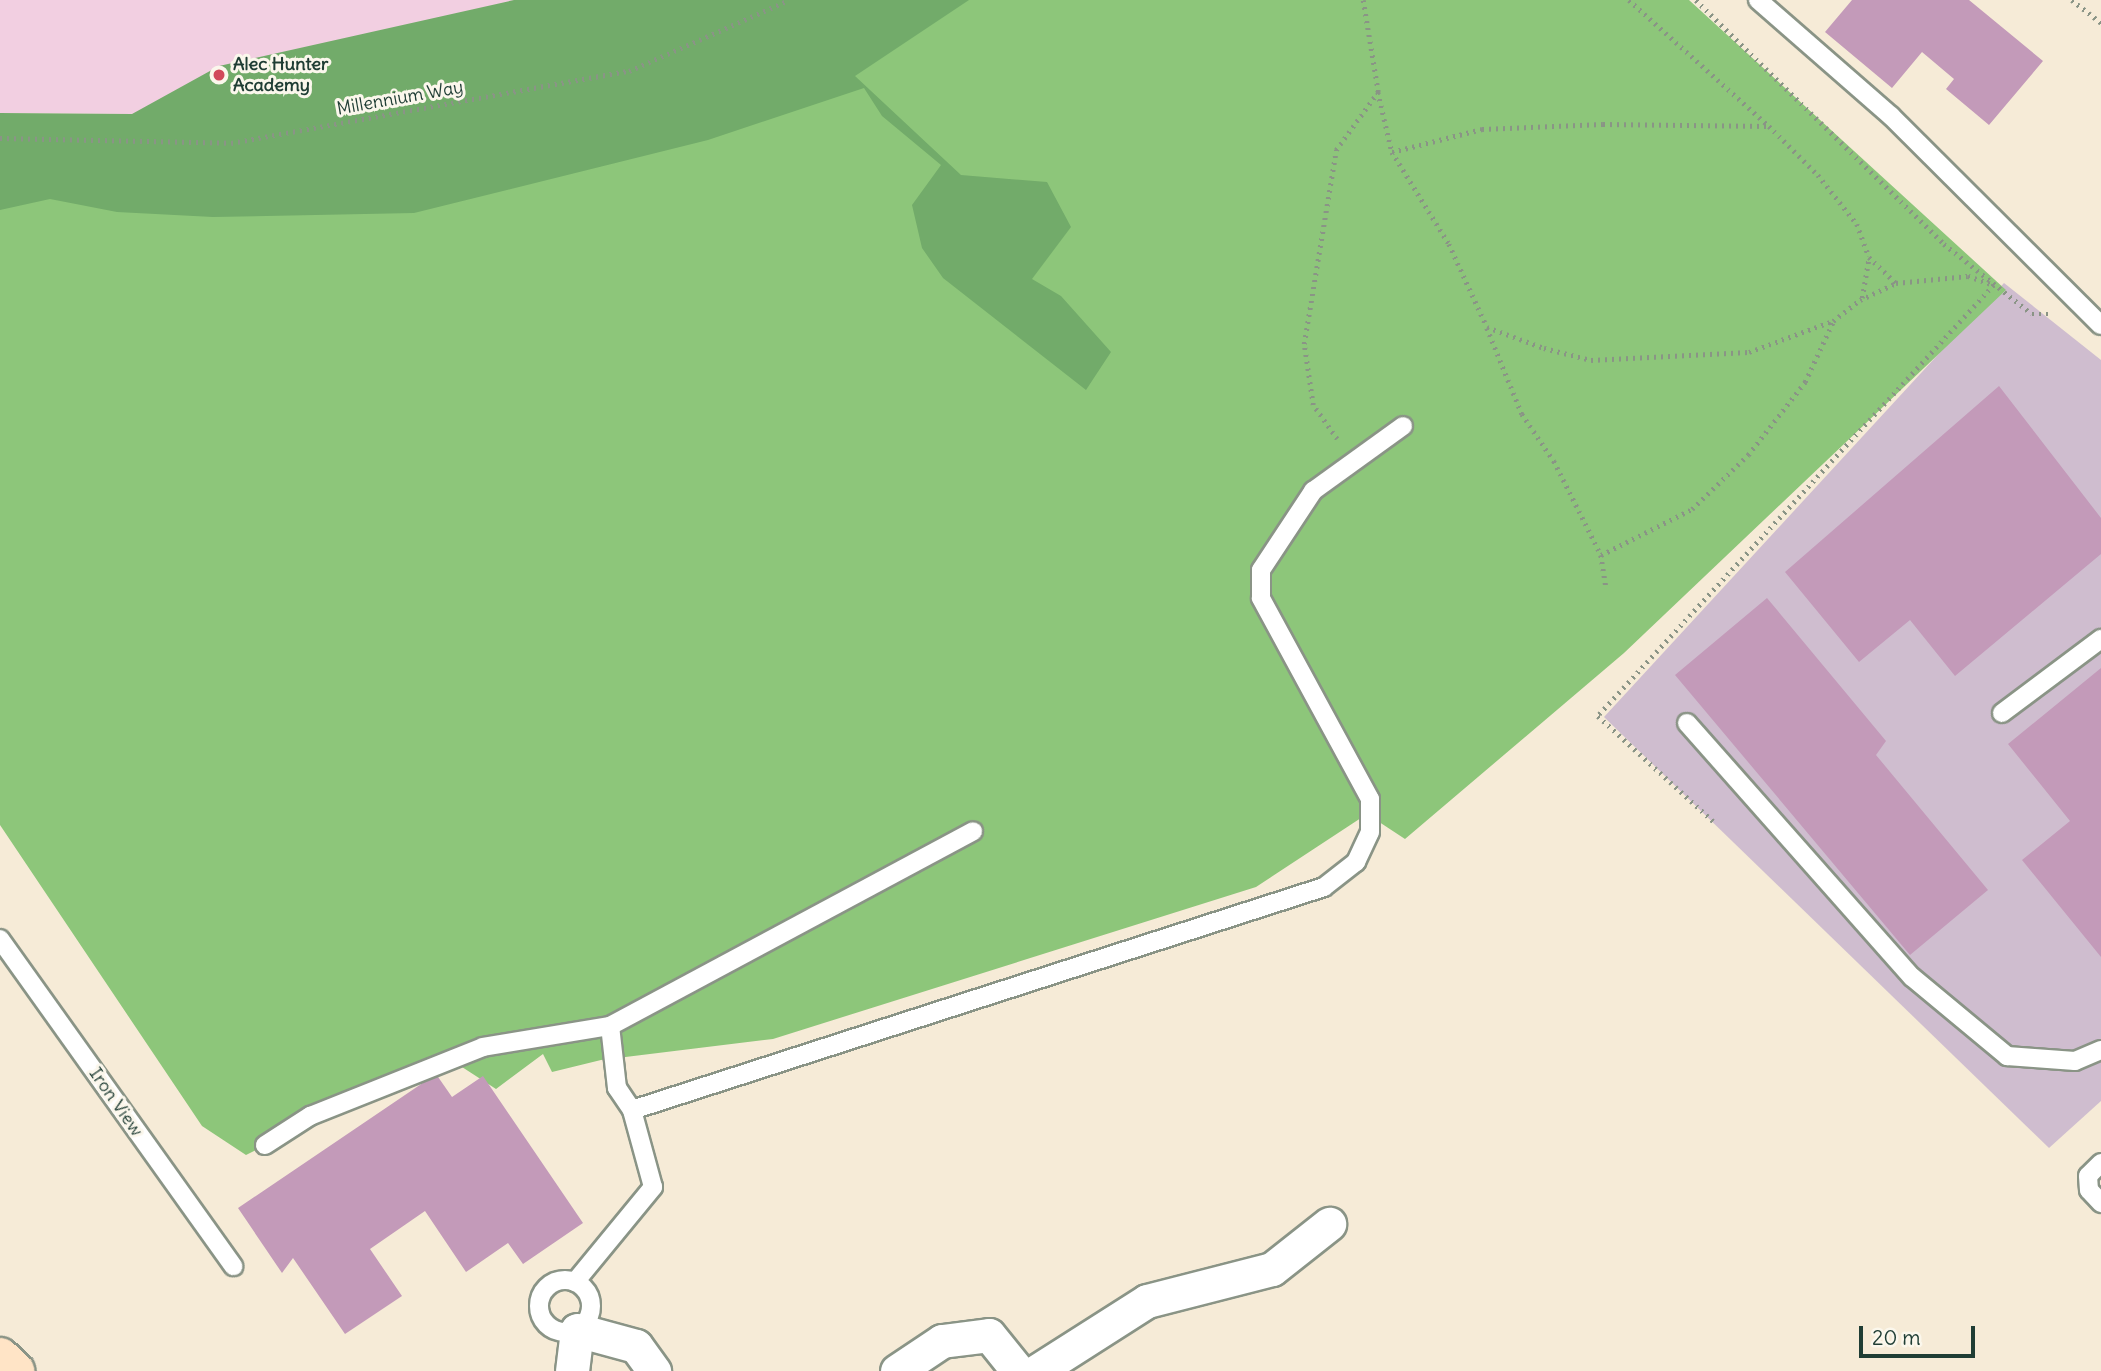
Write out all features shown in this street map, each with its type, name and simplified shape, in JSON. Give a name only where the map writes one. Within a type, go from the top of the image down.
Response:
[{"type":"street","points":[[1037,1371],[1147,1301],[1272,1269],[1329,1224]]},
{"type":"street","points":[[572,1371],[577,1330],[636,1346],[654,1371]]},
{"type":"street","points":[[897,1371],[942,1340],[989,1335],[1018,1371]]},
{"type":"street","points":[[0,1357],[15,1371]]},
{"type":"lane","points":[[1758,0],[1891,116],[2101,325]]},
{"type":"lane","points":[[632,1110],[1324,887],[1356,862],[1370,832],[1370,799],[1261,598],[1261,570],[1313,491],[1403,426]]},
{"type":"lane","points":[[2002,713],[2101,639]]},
{"type":"lane","points":[[1687,723],[1912,977],[2007,1056],[2075,1061],[2101,1050]]},
{"type":"lane","points":[[265,1145],[310,1116],[483,1047],[610,1026],[973,831]]},
{"type":"lane","name":"Iron View","points":[[0,939],[233,1266]]},
{"type":"lane","points":[[575,1282],[653,1187],[632,1110],[617,1088],[610,1026]]},
{"type":"lane","points":[[2101,1163],[2088,1176],[2088,1190],[2101,1203]]},
{"type":"lane","points":[[575,1282],[588,1293],[592,1310],[577,1330],[551,1329],[539,1307],[551,1284],[575,1282]]},
{"type":"path","name":"Millennium Way","points":[[0,138],[230,144],[629,71],[789,0]]},
{"type":"path","points":[[1363,0],[1378,93],[1392,152],[1449,244],[1487,327],[1522,414],[1554,461],[1601,555],[1606,588]]},
{"type":"path","points":[[1629,0],[1769,126],[1857,224],[1869,257],[1896,283]]},
{"type":"path","points":[[1696,0],[1944,244],[1994,285]]},
{"type":"path","points":[[2072,0],[2101,23]]},
{"type":"path","points":[[1353,462],[1313,405],[1304,344],[1336,150],[1378,93]]},
{"type":"path","points":[[1392,152],[1482,129],[1628,124],[1769,126]]},
{"type":"path","points":[[1862,299],[1869,257]]},
{"type":"path","points":[[1487,327],[1591,360],[1749,352],[1833,321],[1862,299],[1896,283],[1968,276],[2006,290],[2032,314],[2087,313]]},
{"type":"path","points":[[1713,821],[1598,716],[1994,285]]},
{"type":"path","points":[[1601,555],[1692,509],[1748,455],[1805,382],[1833,321]]},
{"type":"shaded area","name":"Alec Hunter Academy","points":[[0,0],[718,0],[132,114],[0,113]]},
{"type":"shaded area","points":[[2004,283],[2101,360],[2101,1101],[2049,1148],[1604,717]]},
{"type":"green space","points":[[514,0],[969,0],[855,76],[961,175],[1047,182],[1071,227],[1032,279],[1061,296],[1111,352],[1086,390],[943,278],[922,248],[912,205],[941,165],[882,116],[864,88],[708,140],[414,213],[213,217],[117,212],[50,199],[0,210],[0,113],[132,114],[219,66]]},
{"type":"green space","points":[[834,0],[1689,0],[2006,290],[1624,653],[1405,839],[1367,814],[1256,887],[773,1039],[601,1060],[552,1072],[543,1054],[496,1089],[445,1056],[246,1155],[202,1126],[0,825],[0,145]]},
{"type":"building","points":[[1852,0],[1969,0],[2043,61],[1989,125],[1946,89],[1954,79],[1922,52],[1892,88],[1825,32]]},
{"type":"building","points":[[1999,386],[2101,518],[2101,554],[1955,676],[1910,620],[1859,662],[1785,572]]},
{"type":"building","points":[[1767,598],[1886,741],[1876,755],[1988,890],[1910,955],[1675,675]]},
{"type":"building","points":[[2101,668],[2101,957],[2022,860],[2070,821],[2008,744]]},
{"type":"building","points":[[436,1074],[452,1097],[483,1076],[583,1223],[523,1264],[508,1243],[466,1272],[425,1211],[370,1249],[402,1296],[345,1334],[293,1258],[282,1273],[238,1208]]},
{"type":"place","name":"Alec Hunter Academy","points":[[219,75]]}]
